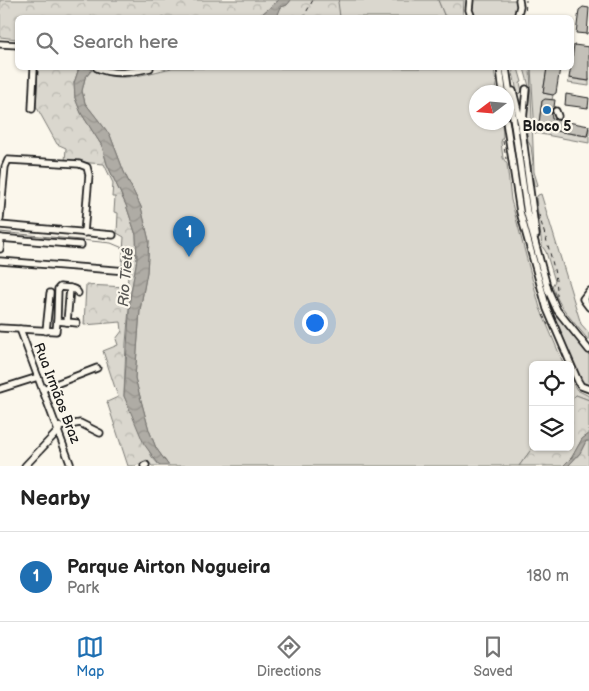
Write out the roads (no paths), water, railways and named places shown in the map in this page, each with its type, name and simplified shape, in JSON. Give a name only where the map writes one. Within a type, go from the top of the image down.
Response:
[{"type":"street","points":[[470,0],[470,15]]},
{"type":"street","points":[[518,15],[519,0]]},
{"type":"street","points":[[0,44],[15,45]]},
{"type":"street","points":[[32,109],[34,70]]},
{"type":"street","points":[[102,70],[120,73],[138,70]]},
{"type":"street","points":[[500,70],[502,85]]},
{"type":"street","points":[[506,70],[511,85]]},
{"type":"street","points":[[508,76],[522,184],[538,254],[550,295],[556,310],[589,350]]},
{"type":"street","points":[[514,94],[517,98],[521,98],[524,96],[526,89],[523,135]]},
{"type":"street","points":[[514,94],[523,135],[538,254]]},
{"type":"street","points":[[507,130],[520,212],[547,309],[578,381],[581,386],[589,390]]},
{"type":"street","points":[[0,219],[8,160],[79,164],[87,167],[89,175],[84,233]]},
{"type":"street","points":[[0,225],[113,235]]},
{"type":"street","points":[[0,249],[0,238],[81,245]]},
{"type":"street","points":[[0,261],[127,271]]},
{"type":"street","points":[[0,328],[56,331],[59,288],[70,288],[78,293]]},
{"type":"street","points":[[68,322],[70,288]]},
{"type":"street","points":[[589,291],[583,299],[589,307]]},
{"type":"street","points":[[46,330],[50,293]]},
{"type":"street","points":[[57,321],[77,323]]},
{"type":"street","name":"Rua Irmãos Braz","points":[[20,329],[71,466]]},
{"type":"street","points":[[42,389],[97,368]]},
{"type":"street","points":[[0,389],[38,377]]},
{"type":"street","points":[[25,466],[58,429],[80,423],[100,433]]},
{"type":"water","points":[[279,0],[291,0],[287,5],[281,7],[278,15],[258,15]]},
{"type":"water","points":[[78,70],[91,70],[85,78],[82,91],[85,103],[110,135],[124,172],[141,207],[149,241],[147,272],[140,310],[135,378],[149,430],[156,448],[169,466],[160,466],[144,444],[124,396],[130,298],[137,259],[136,235],[126,205],[107,164],[102,146],[81,113],[75,98],[74,83]]},
{"type":"water","points":[[589,434],[589,441],[586,441],[580,453],[568,466],[563,466],[572,457],[582,439]]},
{"type":"waterway","name":"Rio Tietê","points":[[0,232],[111,243],[137,254]]},
{"type":"place","name":"Bloco 5","points":[[547,110]]},
{"type":"place","name":"Parque Airton Nogueira","points":[[189,257]]}]
